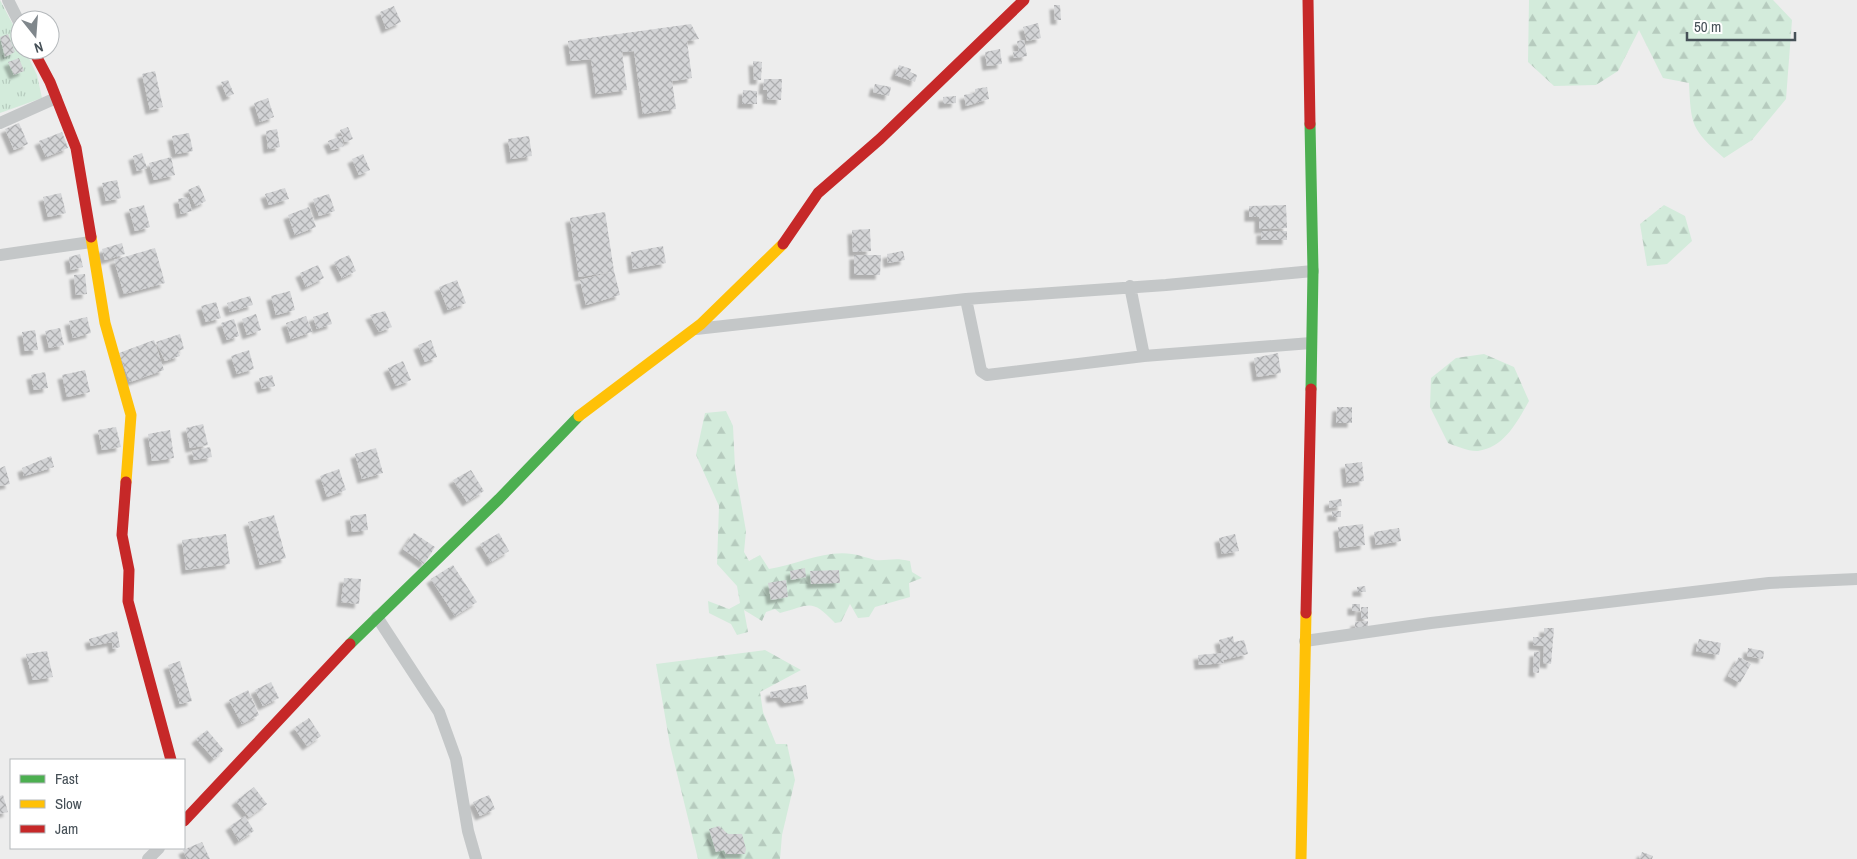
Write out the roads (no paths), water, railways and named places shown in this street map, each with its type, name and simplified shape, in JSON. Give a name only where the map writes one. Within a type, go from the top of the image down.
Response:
[{"type":"street","points":[[185,816],[377,617],[500,499],[583,412],[695,329],[786,241],[818,193],[880,139],[1024,0]]},
{"type":"street","points":[[1301,859],[1313,271],[1308,0]]},
{"type":"street","points":[[39,60],[76,148],[105,323],[131,415],[122,535],[129,570],[128,601],[171,759]]},
{"type":"street","points":[[0,123],[56,98]]},
{"type":"street","points":[[0,255],[91,242]]},
{"type":"street","points":[[695,329],[966,299],[1130,286],[1166,285],[1313,271]]},
{"type":"street","points":[[1130,286],[1144,356]]},
{"type":"street","points":[[966,299],[980,371],[985,374],[1144,356],[1311,342]]},
{"type":"street","points":[[1305,641],[1431,623],[1756,585],[1857,579]]},
{"type":"street","points":[[377,617],[440,712],[456,759],[468,831],[476,859]]},
{"type":"street","points":[[148,859],[158,849]]}]
